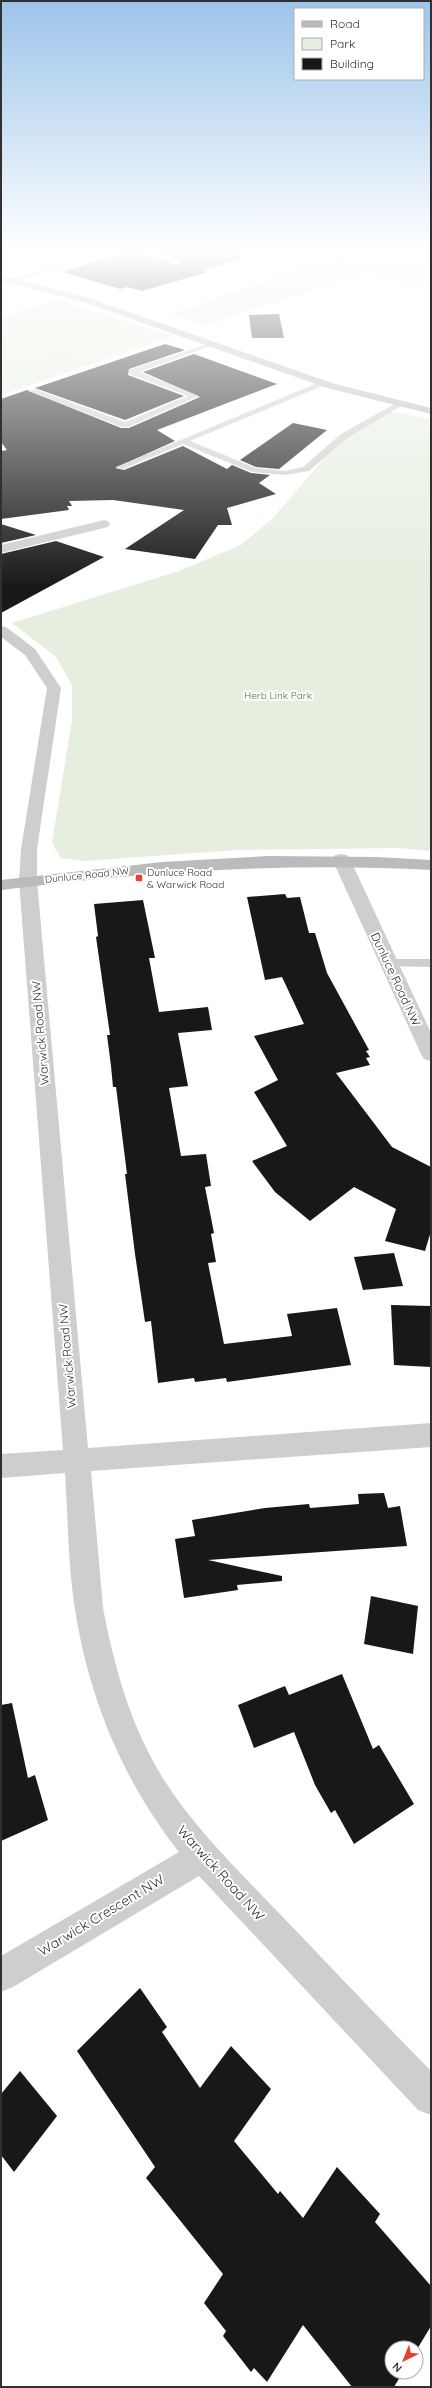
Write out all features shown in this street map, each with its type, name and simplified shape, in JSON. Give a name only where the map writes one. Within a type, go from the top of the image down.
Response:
[{"type":"street","points":[[270,364],[322,383],[431,411]]},
{"type":"street","points":[[1,548],[104,524]]},
{"type":"street","name":"Warwick Road NW","points":[[1,630],[30,652],[54,688],[29,849],[28,882],[75,1459],[89,1608],[105,1682],[122,1729],[141,1770],[169,1815],[202,1856],[431,2097]]},
{"type":"street","name":"Dunluce Road NW","points":[[341,860],[431,1054]]},
{"type":"street","name":"Dunluce Road NW","points":[[1,885],[199,864],[341,860],[431,864]]},
{"type":"street","points":[[1,1466],[75,1459],[431,1434]]},
{"type":"street","name":"Warwick Crescent NW","points":[[1,1975],[202,1856]]},
{"type":"lane","points":[[32,391],[125,425],[195,396],[132,372],[154,364]]},
{"type":"lane","points":[[120,467],[322,383]]},
{"type":"lane","points":[[183,441],[255,470],[285,473],[306,469],[344,436],[401,404]]},
{"type":"lane","points":[[388,963],[431,963]]},
{"type":"green space","points":[[1,364],[91,364],[1,395]]},
{"type":"green space","name":"Herb Link Park","points":[[388,411],[431,419],[431,851],[399,848],[238,850],[83,861],[61,858],[52,843],[72,720],[72,685],[56,657],[12,623],[176,572],[241,545],[272,519],[343,437]]},
{"type":"building","points":[[105,364],[142,364],[129,369],[128,375],[184,396],[125,420],[35,388]]},
{"type":"building","points":[[164,364],[223,364],[277,384],[157,430],[175,441],[115,468],[124,470],[183,446],[227,469],[232,465],[251,473],[270,475],[259,483],[276,494],[227,508],[232,525],[218,525],[195,559],[125,549],[184,510],[113,500],[69,501],[72,506],[67,506],[69,510],[1,519],[1,451],[7,450],[1,442],[1,399],[27,390],[121,428],[129,428],[200,397],[143,372]]},
{"type":"building","points":[[293,423],[327,430],[279,469],[256,467],[240,460]]},
{"type":"building","points":[[1,524],[36,535],[1,543]]},
{"type":"building","points":[[56,541],[104,557],[1,613],[1,554]]},
{"type":"building","points":[[285,894],[287,898],[300,897],[309,933],[315,933],[327,973],[369,1050],[366,1051],[370,1057],[366,1058],[370,1065],[336,1073],[392,1147],[431,1167],[431,1231],[425,1251],[385,1241],[396,1209],[354,1187],[310,1221],[275,1192],[252,1161],[287,1146],[254,1092],[278,1080],[254,1036],[304,1024],[282,977],[265,980],[247,897]]},
{"type":"building","points":[[143,900],[155,958],[149,958],[159,1012],[208,1007],[212,1030],[178,1033],[188,1086],[169,1088],[181,1156],[206,1154],[211,1186],[205,1187],[214,1233],[211,1234],[216,1262],[208,1263],[224,1344],[292,1336],[287,1314],[337,1308],[351,1365],[227,1382],[226,1378],[195,1382],[194,1378],[158,1383],[151,1321],[145,1322],[135,1254],[116,1087],[113,1087],[107,1035],[110,1035],[96,937],[98,936],[94,904]]},
{"type":"building","points":[[394,1253],[403,1286],[363,1290],[354,1257]]},
{"type":"building","points":[[391,1305],[431,1306],[431,1367],[394,1365]]},
{"type":"building","points":[[384,1493],[388,1508],[400,1506],[407,1546],[208,1560],[282,1576],[282,1581],[237,1585],[238,1590],[184,1598],[175,1539],[195,1536],[192,1520],[265,1508],[309,1504],[310,1508],[359,1504],[358,1494]]},
{"type":"building","points":[[371,1596],[418,1606],[413,1654],[364,1644]]},
{"type":"building","points":[[342,1674],[373,1749],[379,1745],[414,1804],[354,1844],[335,1810],[331,1813],[315,1785],[294,1732],[254,1748],[238,1705],[285,1686],[289,1695]]},
{"type":"building","points":[[12,1703],[28,1778],[35,1775],[48,1820],[1,1841],[1,1705]]},
{"type":"building","points":[[140,1988],[167,2027],[162,2032],[200,2088],[231,2046],[271,2089],[234,2141],[278,2194],[280,2191],[303,2218],[337,2167],[380,2214],[375,2222],[431,2286],[431,2326],[423,2340],[384,2340],[384,2380],[398,2380],[394,2387],[352,2387],[303,2325],[267,2382],[254,2368],[251,2372],[223,2336],[226,2331],[204,2303],[223,2274],[146,2178],[155,2167],[77,2051]]},
{"type":"building","points":[[20,2071],[57,2116],[14,2172],[1,2155],[1,2094]]},
{"type":"place","name":"Dunluce Road & Warwick Road","points":[[139,878]]}]
